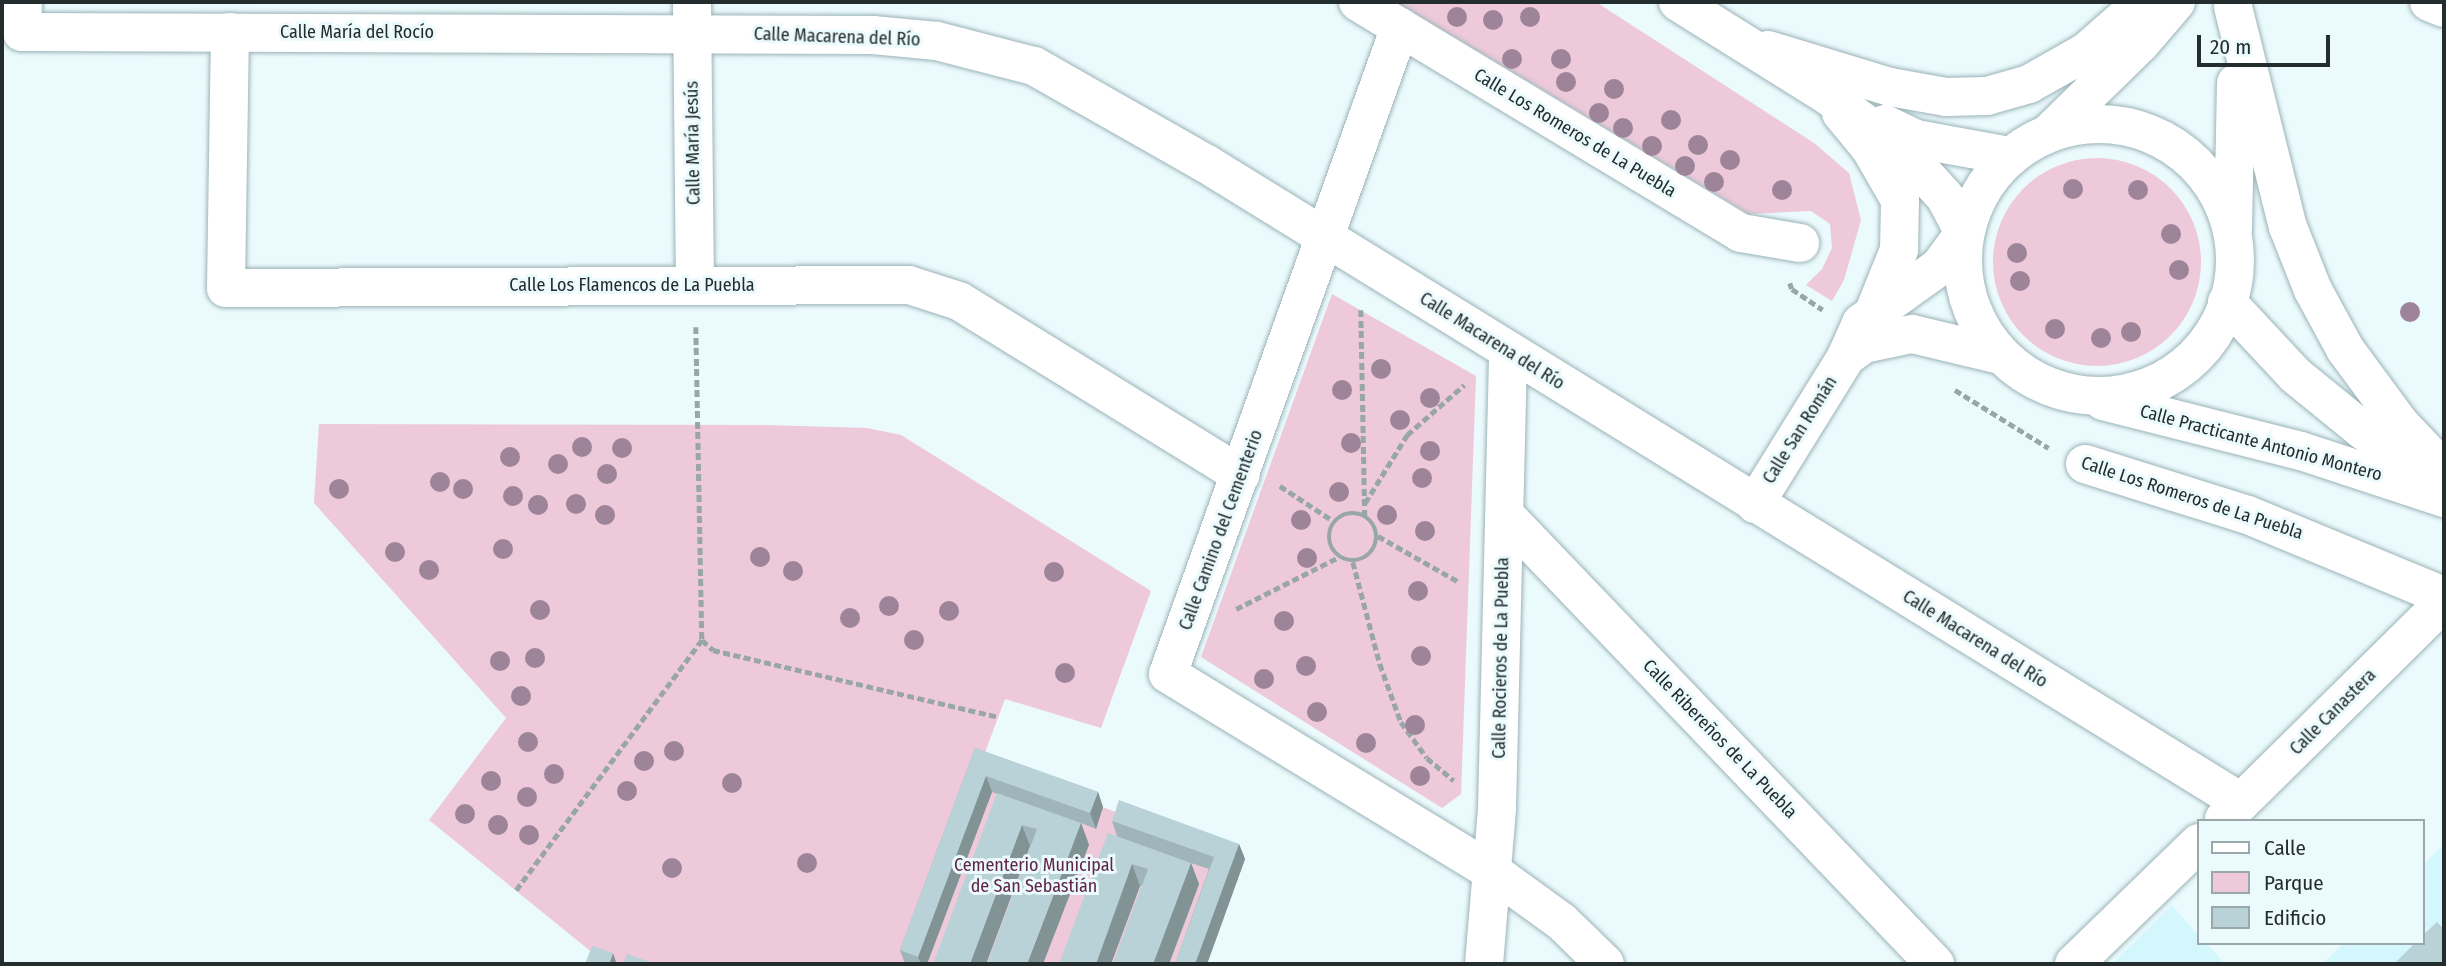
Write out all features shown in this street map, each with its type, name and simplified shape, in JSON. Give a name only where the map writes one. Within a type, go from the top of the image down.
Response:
[{"type":"street","name":"Calle Los Romeros de La Puebla","points":[[1358,2],[1741,233],[1800,243]]},
{"type":"street","points":[[1678,2],[1827,95],[1905,153],[1945,197],[1964,233]]},
{"type":"street","points":[[1740,41],[1890,88],[1946,97],[1987,96],[2029,84],[2086,52],[2143,2]]},
{"type":"street","name":"Calle Practicante Antonio Montero","points":[[2176,2],[2141,43],[2050,132],[2010,156],[1980,192],[1964,233],[1963,277],[1975,319],[2000,355],[2035,381],[2077,395],[2301,451],[2444,498]]},
{"type":"street","points":[[2429,2],[2444,8]]},
{"type":"street","name":"Calle Practicante Antonio Montero","points":[[2077,395],[2120,395],[2162,381],[2197,356],[2222,320],[2235,275],[2233,228],[2237,162],[2232,4]]},
{"type":"street","name":"Calle Practicante Antonio Montero","points":[[2232,4],[2288,227],[2313,290],[2353,360],[2401,425],[2444,470]]},
{"type":"street","name":"Calle María del Rocío","points":[[22,17],[230,32],[692,17]]},
{"type":"street","name":"Calle Macarena del Río","points":[[692,17],[937,41],[1034,66],[1325,237],[1755,504],[2232,811]]},
{"type":"street","name":"Calle María Jesús","points":[[692,17],[695,284]]},
{"type":"street","name":"Calle Camino del Cementerio","points":[[1400,27],[1168,674],[1493,872]]},
{"type":"street","name":"Calle Los Flamencos de La Puebla","points":[[230,32],[226,288],[889,284],[934,291],[959,301],[1243,469]]},
{"type":"street","points":[[1827,95],[1916,139],[2010,156]]},
{"type":"street","points":[[1827,95],[1870,148],[1900,200],[1903,222],[1899,250],[1875,309]]},
{"type":"street","name":"Calle Practicante Antonio Montero","points":[[2050,132],[2095,122],[2152,134],[2182,150],[2214,185],[2233,228]]},
{"type":"street","name":"Calle San Román","points":[[1755,504],[1846,357],[1861,323],[1875,309],[1939,267],[1964,233]]},
{"type":"street","name":"Calle Practicante Antonio Montero","points":[[2227,302],[2295,375],[2364,431],[2444,482]]},
{"type":"street","name":"Calle San Román","points":[[1846,357],[1864,344],[1912,334],[2000,355]]},
{"type":"street","name":"Calle Rocieros de La Puebla","points":[[1484,964],[1497,808],[1508,352]]},
{"type":"street","name":"Calle Los Romeros de La Puebla","points":[[2085,464],[2248,514],[2444,596]]},
{"type":"street","name":"Calle Ribereños de La Puebla","points":[[1505,515],[1935,964]]},
{"type":"street","name":"Calle Canastera","points":[[2232,811],[2444,602]]},
{"type":"street","points":[[2074,964],[2198,844]]},
{"type":"street","points":[[1493,872],[1562,922],[1605,964]]},
{"type":"path","points":[[1360,259],[1365,516],[1378,536],[1501,606]]},
{"type":"path","points":[[516,890],[702,640],[695,284]]},
{"type":"path","points":[[1364,504],[1407,435],[1440,403],[1508,352]]},
{"type":"path","name":"Calle Los Romeros de La Puebla","points":[[1947,385],[2042,444],[2085,464]]},
{"type":"path","points":[[1243,469],[1335,522]]},
{"type":"path","points":[[1365,516],[1349,514],[1335,522],[1329,536],[1339,557],[1353,562],[1368,557],[1378,536]]},
{"type":"path","points":[[1183,634],[1339,557]]},
{"type":"path","points":[[1353,562],[1380,664],[1401,722],[1427,758],[1461,788],[1497,808]]},
{"type":"path","points":[[702,640],[713,650],[998,717]]},
{"type":"shaded area","points":[[2444,844],[2444,964],[2322,964],[2342,945],[2425,945],[2425,863]]},
{"type":"shaded area","points":[[2172,905],[2198,935],[2198,945],[2208,945],[2225,964],[2112,964]]},
{"type":"green space","points":[[1396,2],[1596,2],[1814,143],[1849,173],[1861,220],[1844,280],[1832,301],[1806,285],[1822,269],[1832,248],[1830,224],[1811,211],[1749,214]]},
{"type":"green space","points":[[2097,158],[2137,166],[2155,175],[2171,188],[2184,204],[2193,222],[2201,262],[2193,302],[2184,320],[2171,336],[2155,349],[2137,358],[2097,366],[2057,358],[2039,349],[2023,336],[2010,320],[2001,302],[1993,262],[2001,222],[2010,204],[2023,188],[2039,175],[2057,166]]},
{"type":"green space","points":[[1332,294],[1476,376],[1461,794],[1442,808],[1201,657]]},
{"type":"green space","name":"Cementerio Municipal de San Sebastián","points":[[319,424],[766,425],[867,428],[901,435],[1151,591],[1101,728],[1005,699],[981,763],[1245,859],[1207,964],[591,964],[594,954],[429,820],[506,718],[314,503]]},
{"type":"building","points":[[975,748],[1098,792],[1090,813],[986,776],[918,957],[900,950]]},
{"type":"building","points":[[997,793],[1081,823],[1027,964],[987,964],[1037,829],[1022,825],[970,964],[933,964]]},
{"type":"building","points":[[1119,800],[1239,844],[1195,964],[1175,964],[1214,857],[1112,821]]},
{"type":"building","points":[[1108,833],[1191,863],[1153,964],[1113,964],[1148,869],[1132,864],[1096,964],[1059,964]]},
{"type":"building","points":[[2437,922],[2444,929],[2444,964],[2394,964],[2413,945],[2425,945],[2425,933]]},
{"type":"building","points":[[592,946],[613,953],[609,964],[585,964]]},
{"type":"building","points":[[627,954],[656,964],[623,964]]}]
